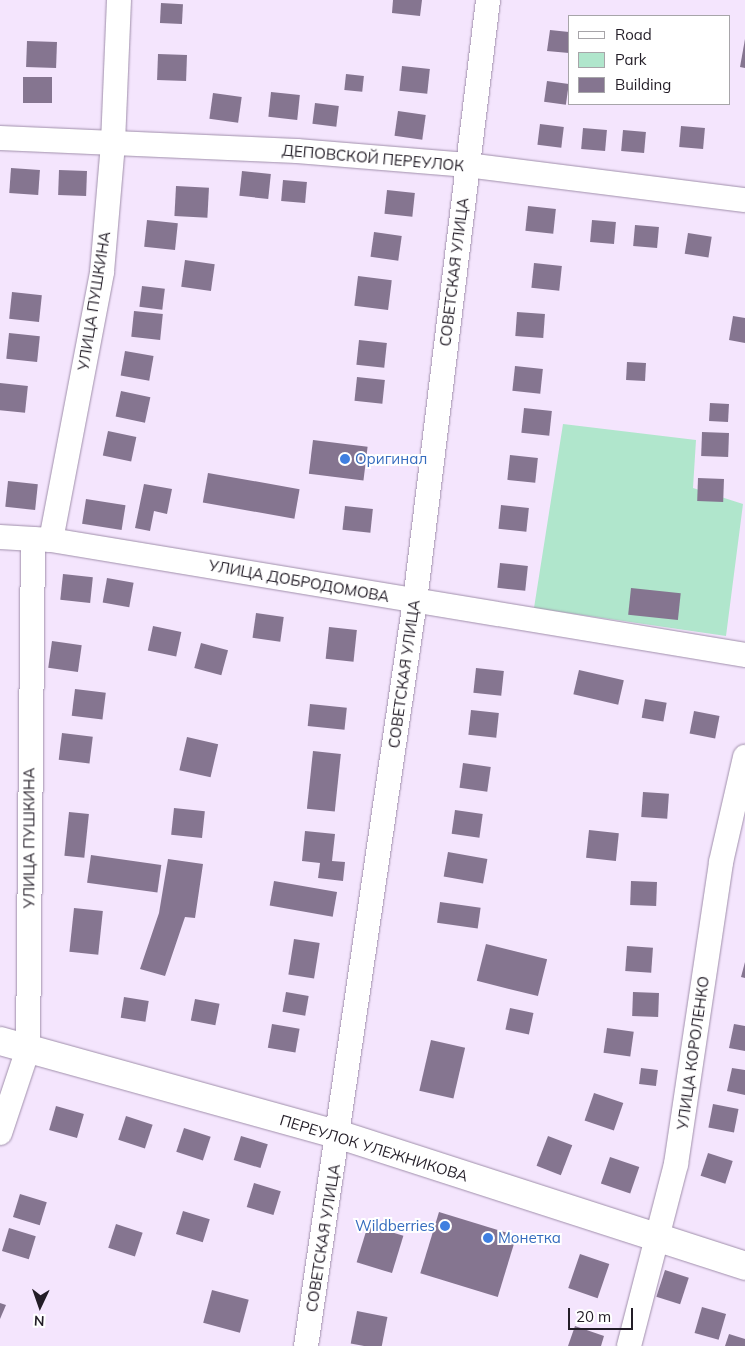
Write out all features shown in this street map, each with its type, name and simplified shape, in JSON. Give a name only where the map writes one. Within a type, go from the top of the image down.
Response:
[{"type":"main road","name":"ПЕРЕУЛОК УЛЕЖНИКОВА","points":[[0,1041],[340,1136],[745,1266]]},
{"type":"street","name":"УЛИЦА ПУШКИНА","points":[[0,1133],[28,1049],[42,539],[102,272],[114,143],[119,0]]},
{"type":"street","name":"СОВЕТСКАЯ УЛИЦА","points":[[306,1346],[340,1136],[415,601],[488,0]]},
{"type":"street","name":"ДЕПОВСКОЙ ПЕРЕУЛОК","points":[[0,138],[297,151],[467,165],[745,200]]},
{"type":"street","name":"УЛИЦА ДОБРОДОМОВА","points":[[0,537],[42,539],[745,655]]},
{"type":"street","name":"УЛИЦА КОРОЛЕНКО","points":[[629,1346],[654,1238],[676,1164],[721,862],[745,757]]},
{"type":"green space","points":[[563,424],[696,440],[693,488],[743,504],[726,636],[534,608]]},
{"type":"building","points":[[393,0],[422,0],[420,16],[392,13]]},
{"type":"building","points":[[161,3],[183,4],[182,24],[160,23]]},
{"type":"building","points":[[550,30],[568,32],[568,53],[547,51]]},
{"type":"building","points":[[745,39],[745,68],[740,67]]},
{"type":"building","points":[[27,41],[57,42],[56,68],[26,67]]},
{"type":"building","points":[[158,54],[187,55],[186,81],[157,80]]},
{"type":"building","points":[[402,66],[430,69],[427,94],[399,91]]},
{"type":"building","points":[[346,74],[364,76],[362,92],[344,90]]},
{"type":"building","points":[[23,77],[52,77],[52,103],[23,103]]},
{"type":"building","points":[[547,81],[568,84],[566,105],[544,102]]},
{"type":"building","points":[[271,92],[300,95],[297,120],[268,117]]},
{"type":"building","points":[[213,93],[242,97],[238,123],[209,119]]},
{"type":"building","points":[[315,103],[339,106],[336,127],[312,124]]},
{"type":"building","points":[[398,111],[426,115],[422,140],[395,136]]},
{"type":"building","points":[[540,124],[564,127],[561,148],[537,145]]},
{"type":"building","points":[[681,126],[705,128],[703,149],[679,147]]},
{"type":"building","points":[[583,128],[607,130],[605,151],[581,149]]},
{"type":"building","points":[[623,130],[646,132],[644,153],[621,151]]},
{"type":"building","points":[[11,168],[40,170],[38,195],[9,193]]},
{"type":"building","points":[[59,170],[87,171],[86,196],[58,195]]},
{"type":"building","points":[[242,171],[271,174],[268,199],[239,196]]},
{"type":"building","points":[[283,180],[307,182],[305,203],[281,201]]},
{"type":"building","points":[[176,186],[209,188],[207,218],[174,216]]},
{"type":"building","points":[[387,190],[415,193],[412,217],[384,214]]},
{"type":"building","points":[[528,206],[556,209],[553,234],[525,231]]},
{"type":"building","points":[[147,220],[178,223],[175,250],[144,247]]},
{"type":"building","points":[[592,220],[616,222],[614,244],[590,242]]},
{"type":"building","points":[[635,225],[659,227],[657,248],[633,246]]},
{"type":"building","points":[[374,232],[402,236],[398,261],[371,257]]},
{"type":"building","points":[[688,233],[712,237],[708,257],[685,254]]},
{"type":"building","points":[[185,260],[215,264],[211,291],[181,287]]},
{"type":"building","points":[[534,263],[562,266],[559,291],[531,288]]},
{"type":"building","points":[[358,276],[392,280],[388,310],[354,306]]},
{"type":"building","points":[[142,286],[165,289],[162,310],[139,307]]},
{"type":"building","points":[[12,292],[42,295],[39,322],[9,319]]},
{"type":"building","points":[[134,311],[163,314],[160,340],[131,337]]},
{"type":"building","points":[[517,312],[545,314],[543,338],[515,336]]},
{"type":"building","points":[[733,316],[745,318],[745,343],[729,340]]},
{"type":"building","points":[[9,333],[40,336],[37,362],[6,359]]},
{"type":"building","points":[[359,340],[387,343],[384,368],[356,365]]},
{"type":"building","points":[[125,351],[154,356],[149,381],[121,376]]},
{"type":"building","points":[[627,362],[646,363],[645,381],[626,380]]},
{"type":"building","points":[[515,366],[543,369],[540,394],[512,391]]},
{"type":"building","points":[[357,377],[385,380],[382,404],[354,401]]},
{"type":"building","points":[[0,383],[28,386],[25,413],[0,410]]},
{"type":"building","points":[[121,391],[150,397],[145,423],[116,416]]},
{"type":"building","points":[[710,403],[729,404],[728,422],[709,421]]},
{"type":"building","points":[[524,408],[552,411],[549,436],[521,433]]},
{"type":"building","points":[[108,431],[136,437],[131,461],[103,455]]},
{"type":"building","points":[[702,432],[729,433],[728,457],[701,456]]},
{"type":"building","points":[[313,440],[368,447],[363,480],[309,474]]},
{"type":"building","points":[[510,455],[538,458],[535,483],[507,480]]},
{"type":"building","points":[[208,473],[300,489],[294,519],[203,503]]},
{"type":"building","points":[[698,478],[724,479],[723,502],[697,501]]},
{"type":"building","points":[[8,481],[38,484],[35,510],[5,507]]},
{"type":"building","points":[[144,484],[172,489],[167,514],[154,511],[150,531],[135,528]]},
{"type":"building","points":[[86,499],[126,505],[122,530],[82,524]]},
{"type":"building","points":[[501,505],[529,508],[526,532],[498,529]]},
{"type":"building","points":[[345,506],[373,509],[370,533],[342,530]]},
{"type":"building","points":[[500,563],[528,566],[525,591],[497,588]]},
{"type":"building","points":[[63,574],[93,577],[90,603],[60,600]]},
{"type":"building","points":[[107,578],[134,583],[129,607],[103,603]]},
{"type":"building","points":[[631,588],[681,593],[678,620],[628,615]]},
{"type":"building","points":[[256,613],[284,617],[280,642],[253,638]]},
{"type":"building","points":[[153,626],[181,632],[176,656],[148,650]]},
{"type":"building","points":[[329,627],[357,630],[354,662],[326,659]]},
{"type":"building","points":[[52,641],[82,645],[78,672],[48,668]]},
{"type":"building","points":[[201,643],[228,650],[221,675],[194,668]]},
{"type":"building","points":[[476,668],[504,671],[501,696],[473,693]]},
{"type":"building","points":[[579,670],[624,680],[618,705],[573,694]]},
{"type":"building","points":[[75,689],[106,693],[102,720],[72,716]]},
{"type":"building","points":[[645,699],[667,703],[663,722],[642,718]]},
{"type":"building","points":[[310,704],[347,708],[344,730],[308,726]]},
{"type":"building","points":[[471,710],[499,713],[496,738],[468,735]]},
{"type":"building","points":[[694,711],[720,716],[715,739],[690,734]]},
{"type":"building","points":[[62,733],[93,737],[89,764],[59,760]]},
{"type":"building","points":[[187,737],[218,744],[211,777],[179,770]]},
{"type":"building","points":[[313,751],[341,754],[335,812],[307,809]]},
{"type":"building","points":[[463,763],[491,767],[487,792],[460,788]]},
{"type":"building","points":[[643,792],[669,794],[667,819],[641,817]]},
{"type":"building","points":[[174,808],[205,811],[202,838],[171,835]]},
{"type":"building","points":[[455,810],[483,814],[479,838],[452,834]]},
{"type":"building","points":[[69,812],[89,814],[84,858],[64,856]]},
{"type":"building","points":[[589,830],[619,833],[616,861],[586,858]]},
{"type":"building","points":[[305,831],[335,834],[332,861],[345,862],[343,881],[318,878],[320,863],[302,861]]},
{"type":"building","points":[[448,852],[487,859],[483,884],[444,877]]},
{"type":"building","points":[[91,855],[161,865],[157,893],[87,883]]},
{"type":"building","points":[[168,859],[203,864],[195,918],[185,917],[165,976],[140,969],[159,913]]},
{"type":"building","points":[[274,881],[337,892],[333,917],[270,906]]},
{"type":"building","points":[[631,881],[657,882],[656,906],[630,905]]},
{"type":"building","points":[[440,902],[481,908],[478,929],[437,923]]},
{"type":"building","points":[[74,908],[103,911],[98,955],[69,952]]},
{"type":"building","points":[[294,939],[320,943],[314,979],[288,975]]},
{"type":"building","points":[[486,944],[547,959],[538,996],[477,981]]},
{"type":"building","points":[[627,946],[653,948],[651,973],[625,971]]},
{"type":"building","points":[[745,962],[745,978],[741,977]]},
{"type":"building","points":[[286,992],[309,996],[305,1016],[283,1012]]},
{"type":"building","points":[[633,992],[659,993],[658,1017],[632,1016]]},
{"type":"building","points":[[124,997],[149,1001],[145,1022],[121,1018]]},
{"type":"building","points":[[195,999],[220,1004],[215,1025],[191,1021]]},
{"type":"building","points":[[510,1008],[533,1013],[529,1035],[505,1030]]},
{"type":"building","points":[[272,1024],[300,1029],[295,1052],[268,1048]]},
{"type":"building","points":[[734,1024],[745,1026],[745,1051],[729,1048]]},
{"type":"building","points":[[607,1028],[634,1032],[630,1057],[604,1053]]},
{"type":"building","points":[[431,1040],[465,1048],[453,1099],[419,1091]]},
{"type":"building","points":[[641,1068],[658,1070],[656,1086],[639,1084]]},
{"type":"building","points":[[732,1068],[745,1070],[745,1095],[727,1091]]},
{"type":"building","points":[[594,1093],[623,1103],[614,1131],[585,1120]]},
{"type":"building","points":[[713,1104],[739,1109],[734,1133],[708,1128]]},
{"type":"building","points":[[56,1106],[84,1114],[77,1138],[49,1130]]},
{"type":"building","points":[[126,1116],[153,1125],[145,1148],[118,1140]]},
{"type":"building","points":[[184,1128],[211,1137],[203,1160],[176,1152]]},
{"type":"building","points":[[241,1136],[268,1144],[260,1168],[234,1160]]},
{"type":"building","points":[[548,1136],[572,1145],[561,1175],[537,1166]]},
{"type":"building","points":[[708,1153],[733,1161],[725,1184],[701,1176]]},
{"type":"building","points":[[610,1157],[639,1167],[630,1194],[601,1183]]},
{"type":"building","points":[[254,1183],[281,1191],[273,1215],[247,1207]]},
{"type":"building","points":[[20,1194],[47,1202],[40,1225],[13,1217]]},
{"type":"building","points":[[183,1211],[210,1219],[203,1242],[176,1234]]},
{"type":"building","points":[[439,1212],[516,1236],[498,1297],[420,1273]]},
{"type":"building","points":[[116,1224],[143,1233],[135,1256],[108,1248]]},
{"type":"building","points":[[368,1225],[403,1236],[392,1273],[357,1262]]},
{"type":"building","points":[[9,1228],[36,1236],[29,1259],[2,1251]]},
{"type":"building","points":[[580,1254],[609,1264],[598,1298],[568,1288]]},
{"type":"building","points":[[665,1270],[689,1278],[680,1304],[656,1297]]},
{"type":"building","points":[[212,1290],[249,1300],[240,1333],[203,1323]]},
{"type":"building","points":[[0,1303],[6,1305],[0,1319]]},
{"type":"building","points":[[702,1307],[726,1314],[719,1340],[695,1333]]},
{"type":"building","points":[[357,1311],[387,1317],[382,1346],[351,1343]]},
{"type":"building","points":[[575,1326],[604,1336],[601,1346],[568,1346]]},
{"type":"building","points":[[729,1334],[745,1339],[745,1346],[725,1346]]},
{"type":"place","name":"Оригинал","points":[[345,459]]},
{"type":"place","name":"Wildberries","points":[[445,1226]]},
{"type":"place","name":"Монетка","points":[[488,1238]]}]
